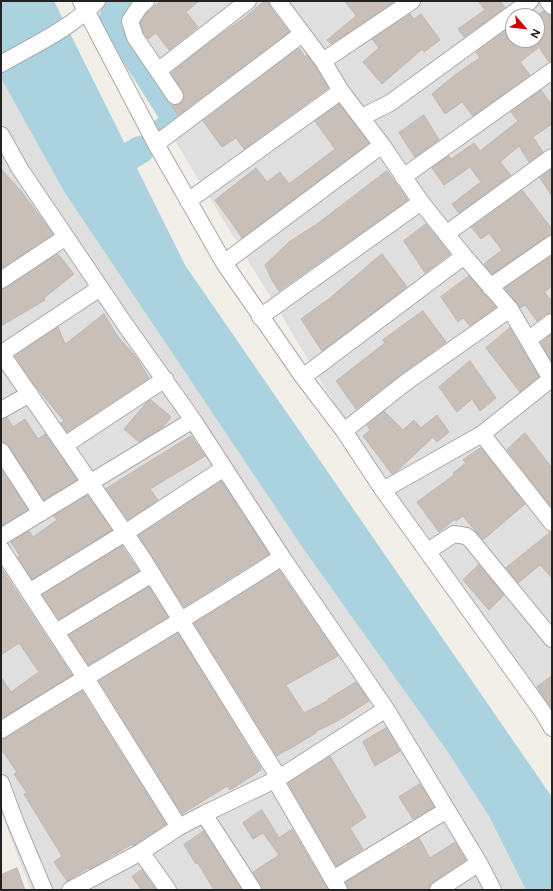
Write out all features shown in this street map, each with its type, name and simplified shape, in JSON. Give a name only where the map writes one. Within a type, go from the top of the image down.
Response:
[{"type":"street","points":[[146,1],[140,6],[130,21],[136,37],[175,96]]},
{"type":"street","points":[[159,70],[248,1]]},
{"type":"street","points":[[324,61],[412,1]]},
{"type":"street","points":[[362,117],[390,103],[530,1]]},
{"type":"street","points":[[548,1],[552,6]]},
{"type":"street","points":[[285,3],[302,34],[324,61],[341,91],[362,117],[421,202],[464,256],[510,309],[552,379],[482,434],[383,490]]},
{"type":"street","points":[[1,64],[70,24],[88,5],[156,144],[224,263],[247,295],[260,317],[344,431],[383,490],[542,711],[552,728]]},
{"type":"street","points":[[156,144],[302,34]]},
{"type":"street","points":[[403,176],[552,71]]},
{"type":"street","points":[[188,201],[341,91]]},
{"type":"street","points":[[1,135],[20,169],[100,288],[193,420],[282,557],[386,709],[479,863],[493,890]]},
{"type":"street","points":[[224,263],[382,145]]},
{"type":"street","points":[[446,234],[552,157]]},
{"type":"street","points":[[260,317],[421,202]]},
{"type":"street","points":[[1,280],[66,237]]},
{"type":"street","points":[[490,287],[552,244]]},
{"type":"street","points":[[303,377],[464,256]]},
{"type":"street","points":[[100,288],[1,353],[141,556],[277,779],[336,885],[447,810]]},
{"type":"street","points":[[344,431],[406,383],[510,309]]},
{"type":"street","points":[[529,339],[552,322]]},
{"type":"street","points":[[65,445],[164,379]]},
{"type":"street","points":[[1,410],[30,394]]},
{"type":"street","points":[[1,537],[193,420]]},
{"type":"street","points":[[482,434],[552,523]]},
{"type":"street","points":[[1,451],[41,513]]},
{"type":"street","points":[[29,592],[125,533],[224,468]]},
{"type":"street","points":[[428,551],[454,534],[466,536],[552,639]]},
{"type":"street","points":[[1,549],[85,677],[179,827]]},
{"type":"street","points":[[1,730],[85,677],[229,592],[282,557]]},
{"type":"street","points":[[56,632],[152,574]]},
{"type":"street","points":[[70,890],[141,852],[179,827],[277,779],[386,709]]},
{"type":"street","points":[[1,783],[6,822],[33,890]]},
{"type":"street","points":[[204,814],[253,890]]},
{"type":"street","points":[[6,822],[44,890]]},
{"type":"street","points":[[141,852],[168,890]]},
{"type":"street","points":[[438,890],[479,863]]},
{"type":"shaded area","points":[[110,1],[552,1],[552,723],[366,457],[97,13]]},
{"type":"shaded area","points":[[1,67],[463,756],[533,890],[31,890],[1,812]]},
{"type":"water","points":[[1,1],[54,1],[185,265],[552,797],[552,890],[526,890],[489,816],[448,752],[303,548],[65,193],[1,78]]},
{"type":"building","points":[[161,1],[199,1],[186,12],[198,27],[169,50],[156,33],[148,39],[140,22],[147,12]]},
{"type":"building","points":[[265,1],[268,1],[270,7],[289,32],[178,115],[171,105],[181,104],[184,100],[184,95],[171,73]]},
{"type":"building","points":[[345,1],[395,1],[331,44],[327,40],[356,16]]},
{"type":"building","points":[[478,1],[500,1],[505,8],[464,37],[458,29],[485,10]]},
{"type":"building","points":[[545,12],[548,15],[552,15],[552,62],[549,62],[540,48],[545,48]]},
{"type":"building","points":[[410,14],[414,19],[421,14],[440,40],[424,52],[422,49],[382,84],[363,62],[379,48],[372,39]]},
{"type":"building","points":[[505,31],[505,48],[538,48],[520,62],[530,75],[473,116],[462,102],[445,114],[432,94],[456,74],[480,58],[476,52]]},
{"type":"building","points":[[299,48],[305,57],[307,55],[315,66],[328,88],[244,149],[236,138],[222,147],[203,121]]},
{"type":"building","points":[[541,90],[552,105],[552,124],[533,137],[543,152],[529,162],[519,146],[500,162],[511,175],[459,213],[452,204],[481,182],[470,167],[444,185],[432,168],[449,156],[451,159],[474,143],[480,151],[518,121],[511,112]]},
{"type":"building","points":[[339,104],[369,143],[242,238],[215,200],[256,168],[267,182],[280,172],[289,184],[335,149],[315,121]]},
{"type":"building","points":[[424,115],[439,140],[415,157],[399,133]]},
{"type":"building","points":[[1,169],[21,191],[53,234],[1,269]]},
{"type":"building","points":[[552,169],[552,196],[540,178]]},
{"type":"building","points":[[387,171],[408,200],[279,291],[265,265],[289,242],[317,224]]},
{"type":"building","points":[[522,190],[552,229],[552,235],[547,236],[492,274],[484,264],[502,250],[489,233],[481,239],[471,227]]},
{"type":"building","points":[[426,224],[450,254],[425,273],[404,241]]},
{"type":"building","points":[[58,254],[74,274],[44,298],[45,300],[1,326],[1,289],[6,288]]},
{"type":"building","points":[[382,254],[407,287],[322,351],[301,319],[330,298]]},
{"type":"building","points":[[552,256],[552,286],[544,292],[552,301],[552,313],[546,314],[537,321],[525,305],[520,308],[505,288]]},
{"type":"building","points":[[469,276],[496,307],[470,326],[463,318],[458,322],[441,297]]},
{"type":"building","points":[[423,311],[446,342],[356,409],[336,381],[385,343],[383,340]]},
{"type":"building","points":[[104,314],[118,337],[136,357],[149,378],[67,432],[61,423],[64,421],[33,383],[15,356],[58,327],[65,344]]},
{"type":"building","points":[[510,328],[539,377],[520,392],[486,348]]},
{"type":"building","points":[[552,334],[552,362],[541,343]]},
{"type":"building","points":[[470,361],[496,398],[480,411],[472,399],[457,412],[439,387]]},
{"type":"building","points":[[151,400],[171,417],[163,427],[139,442],[124,429],[146,403]]},
{"type":"building","points":[[384,411],[403,430],[414,420],[421,428],[437,415],[449,432],[437,442],[433,437],[392,474],[363,436],[370,430],[367,425]]},
{"type":"building","points":[[7,417],[13,427],[25,419],[38,439],[45,434],[77,480],[44,500],[9,446],[6,443],[1,442],[1,419]]},
{"type":"building","points":[[525,433],[552,468],[552,508],[507,450]]},
{"type":"building","points":[[191,436],[205,456],[150,489],[158,500],[128,520],[106,489]]},
{"type":"building","points":[[481,448],[525,504],[483,540],[463,516],[456,521],[455,519],[439,532],[417,502],[454,475],[453,473],[466,463],[463,460]]},
{"type":"building","points":[[1,469],[28,510],[1,526]]},
{"type":"building","points":[[221,481],[269,554],[184,607],[138,536]]},
{"type":"building","points":[[88,495],[112,530],[32,579],[18,557],[20,556],[11,542],[29,531],[33,537],[57,520],[54,516]]},
{"type":"building","points":[[551,532],[552,578],[540,565],[518,583],[506,568]]},
{"type":"building","points":[[122,546],[139,571],[59,619],[42,595]]},
{"type":"building","points":[[479,565],[504,595],[489,610],[463,580]]},
{"type":"building","points":[[1,568],[72,675],[1,719],[1,677],[11,692],[39,672],[19,643],[1,655]]},
{"type":"building","points":[[279,570],[338,656],[286,685],[304,713],[329,700],[328,699],[356,682],[369,701],[277,756],[194,623]]},
{"type":"building","points":[[149,587],[168,617],[88,665],[69,635]]},
{"type":"building","points":[[178,633],[261,768],[261,770],[230,790],[227,786],[182,814],[99,681]]},
{"type":"building","points":[[552,676],[552,709],[537,687]]},
{"type":"building","points":[[82,691],[166,824],[133,846],[132,844],[67,881],[54,862],[62,856],[24,794],[27,793],[14,774],[17,772],[1,749],[1,739],[6,738]]},
{"type":"building","points":[[386,728],[400,751],[375,766],[363,742]]},
{"type":"building","points":[[330,756],[366,817],[350,828],[363,849],[336,866],[288,783]]},
{"type":"building","points":[[420,784],[434,807],[413,819],[399,797]]},
{"type":"building","points":[[262,810],[279,838],[292,829],[328,890],[262,890],[261,885],[253,872],[279,855],[263,833],[253,839],[243,823]]},
{"type":"building","points":[[204,831],[242,890],[214,890],[198,863],[196,864],[184,845]]},
{"type":"building","points":[[419,838],[430,858],[455,842],[466,860],[433,882],[427,890],[348,890],[346,882],[407,847]]},
{"type":"building","points":[[17,868],[25,890],[1,890],[1,875]]},
{"type":"building","points":[[142,870],[156,890],[142,890],[132,877]]},
{"type":"waterway","points":[[122,1],[117,6],[113,20],[176,119],[174,124],[163,132]]},
{"type":"waterway","points":[[104,179],[130,156],[140,150]]}]
